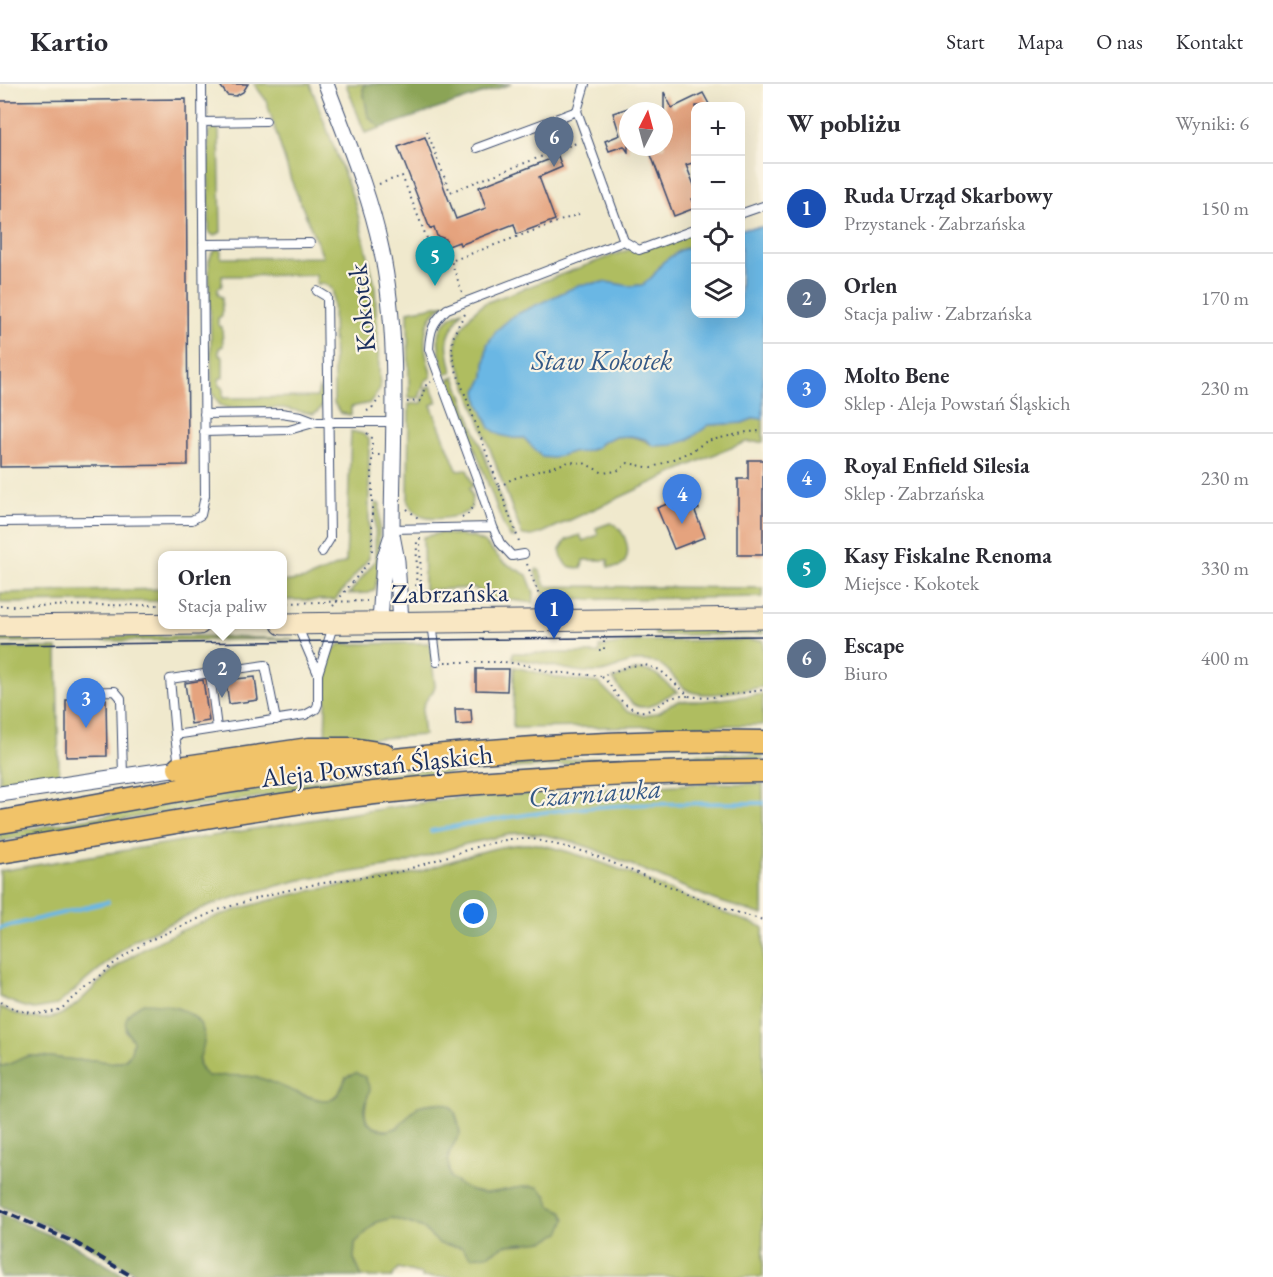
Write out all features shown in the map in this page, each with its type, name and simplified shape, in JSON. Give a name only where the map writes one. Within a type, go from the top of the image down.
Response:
[{"type":"main road","name":"Zabrzańska","points":[[289,623],[335,613],[391,622],[763,618]]},
{"type":"main road","points":[[0,626],[158,624]]},
{"type":"main road","name":"Aleja Powstań Śląskich","points":[[0,822],[273,776],[415,759],[610,745],[763,742]]},
{"type":"main road","points":[[179,768],[309,749],[331,748],[415,759]]},
{"type":"main road","name":"Aleja Powstań Śląskich","points":[[0,852],[255,808],[442,786],[587,775],[763,771]]},
{"type":"street","name":"Kokotek","points":[[326,84],[366,192],[381,248],[391,321],[392,532],[397,561],[399,599],[391,622]]},
{"type":"street","name":"Kokotek","points":[[391,622],[384,560],[392,532]]},
{"type":"street","points":[[0,794],[179,768]]},
{"type":"lane","points":[[0,522],[192,520],[201,515],[205,496],[202,84]]},
{"type":"lane","points":[[585,84],[577,111],[624,241],[639,249],[691,232]]},
{"type":"lane","points":[[477,148],[577,111]]},
{"type":"lane","points":[[202,122],[266,121]]},
{"type":"lane","points":[[745,213],[763,206]]},
{"type":"lane","points":[[524,554],[512,556],[500,543],[493,527],[429,349],[430,336],[436,320],[447,309],[624,241]]},
{"type":"lane","points":[[203,244],[310,243]]},
{"type":"lane","points":[[317,291],[327,297],[330,422],[330,539],[322,552]]},
{"type":"lane","points":[[204,414],[290,413],[316,422]]},
{"type":"lane","points":[[204,432],[289,430],[316,422],[393,422]]},
{"type":"lane","points":[[392,532],[493,527]]},
{"type":"lane","points":[[175,735],[305,715],[316,709],[318,674],[335,613]]},
{"type":"lane","points":[[432,622],[437,662]]},
{"type":"lane","points":[[289,623],[318,674]]},
{"type":"lane","points":[[179,768],[170,680],[265,665],[276,720]]},
{"type":"lane","points":[[210,674],[217,729]]},
{"type":"lane","points":[[84,692],[115,691],[121,698],[123,776]]},
{"type":"path","points":[[427,131],[450,192],[587,139]]},
{"type":"path","points":[[376,185],[402,176],[438,266],[579,214]]},
{"type":"path","points":[[451,261],[468,310],[451,340],[456,370],[544,609]]},
{"type":"path","points":[[287,604],[335,613],[372,559],[372,438],[366,432],[358,430],[358,412],[371,409],[379,400],[382,391]]},
{"type":"path","points":[[404,402],[418,402]]},
{"type":"path","points":[[500,487],[512,479],[568,462],[584,463],[603,473],[617,471],[628,463],[651,468],[690,452],[707,441],[747,432],[763,431]]},
{"type":"path","points":[[372,455],[393,455]]},
{"type":"path","points":[[461,518],[468,514],[475,502]]},
{"type":"path","points":[[418,517],[422,519]]},
{"type":"path","points":[[416,598],[416,541],[418,538],[421,542],[421,598]]},
{"type":"path","points":[[399,599],[474,595],[501,605]]},
{"type":"path","points":[[0,606],[158,605]]},
{"type":"path","points":[[599,650],[604,650],[604,633]]},
{"type":"path","points":[[437,662],[504,662],[527,665],[549,672],[602,676],[629,666],[645,664],[660,670],[688,696]]},
{"type":"path","points":[[602,676],[626,705],[643,711],[654,710],[675,696],[705,698],[763,690]]},
{"type":"path","points":[[0,1002],[15,1010],[34,1014],[52,1013],[75,998],[112,964],[144,942],[218,910],[271,894],[316,884],[399,872],[478,846],[510,839],[533,839],[586,852],[725,909],[763,920]]},
{"type":"green space","points":[[254,84],[310,84],[355,203],[375,285],[380,389],[370,403],[351,407],[351,415],[340,413],[334,403],[333,293],[329,286],[317,284],[316,275],[222,276],[222,286],[218,288],[218,295],[222,297],[222,316],[218,318],[218,325],[222,327],[223,346],[219,348],[219,355],[223,357],[223,377],[219,379],[219,386],[223,388],[223,398],[317,397],[319,388],[323,399],[320,409],[313,414],[283,408],[227,408],[220,405],[212,393],[209,261],[212,253],[217,249],[221,250],[221,258],[323,257],[291,180],[266,100]]},
{"type":"green space","points":[[346,84],[365,84],[363,89],[368,116],[381,128],[365,133]]},
{"type":"green space","points":[[365,84],[511,84],[381,128],[368,116],[363,89]]},
{"type":"green space","points":[[213,128],[218,129],[219,132],[221,232],[214,236],[209,232],[208,133]]},
{"type":"green space","points":[[691,232],[691,246],[663,262],[643,285],[629,286],[606,282],[579,285],[513,316],[496,331],[487,345],[484,377],[477,391],[513,438],[524,438],[542,457],[591,450],[605,441],[624,436],[642,440],[654,446],[699,432],[709,425],[742,423],[755,418],[763,419],[763,442],[746,442],[542,533],[532,536],[522,535],[457,359],[457,338],[467,320],[485,303],[622,252]]},
{"type":"green space","points":[[447,304],[434,313],[425,334],[431,377],[425,381],[419,398],[409,398],[408,311]]},
{"type":"green space","points":[[462,311],[448,339],[452,372],[446,374],[440,354],[439,337],[445,323]]},
{"type":"green space","points":[[455,377],[515,538],[510,537],[504,527],[449,379]]},
{"type":"green space","points":[[431,386],[437,402],[431,405],[457,470],[467,469],[473,486],[469,488],[472,496],[471,508],[462,514],[448,518],[421,516],[408,502],[409,404],[422,403],[426,388]]},
{"type":"green space","points":[[351,431],[363,434],[369,439],[369,558],[335,600],[287,600],[287,581],[306,579],[346,562]]},
{"type":"green space","points":[[375,503],[380,504],[378,574],[375,589],[369,593],[349,594],[375,561]]},
{"type":"green space","points":[[610,523],[621,530],[627,544],[627,558],[623,564],[618,567],[608,567],[608,560],[583,560],[582,568],[566,565],[560,550],[566,540],[580,535],[583,541],[598,535],[596,528]]},
{"type":"green space","points":[[440,533],[472,537],[485,543],[503,562],[527,575],[534,593],[533,603],[489,597],[474,588],[424,590],[423,537]]},
{"type":"green space","points":[[537,569],[540,571],[545,586],[763,588],[763,597],[550,600],[546,598],[535,572]]},
{"type":"green space","points":[[158,589],[158,601],[0,603],[0,593]]},
{"type":"green space","points":[[763,628],[763,634],[655,635],[654,629]]},
{"type":"green space","points":[[192,636],[295,639],[0,642],[0,637]]},
{"type":"green space","points":[[763,640],[763,687],[715,694],[689,691],[667,669],[645,661],[633,662],[606,671],[589,672],[513,659],[513,653],[600,653],[599,647],[639,641]]},
{"type":"green space","points":[[430,643],[435,686],[423,708],[424,735],[325,742],[327,667],[334,649],[340,644]]},
{"type":"green space","points":[[0,648],[57,648],[59,779],[0,788]]},
{"type":"green space","points":[[514,667],[560,678],[599,683],[626,710],[644,716],[660,712],[679,701],[702,701],[763,694],[763,725],[513,728]]},
{"type":"green space","points":[[636,670],[655,674],[678,692],[645,707],[634,704],[624,695],[613,679]]},
{"type":"green space","points":[[700,754],[763,754],[763,760],[577,764],[391,779],[244,799],[0,841],[0,834],[301,783],[500,764]]},
{"type":"green space","points":[[709,783],[763,784],[763,915],[714,900],[594,849],[567,840],[540,834],[516,833],[466,844],[399,865],[300,880],[208,906],[134,940],[57,1005],[34,1009],[0,997],[0,871],[448,799]]},
{"type":"green space","points":[[536,844],[594,860],[763,927],[763,1277],[422,1277],[422,1274],[398,1268],[392,1277],[362,1277],[354,1259],[355,1243],[377,1222],[392,1218],[421,1227],[440,1244],[461,1247],[487,1255],[506,1245],[526,1244],[562,1211],[550,1206],[547,1196],[530,1186],[491,1194],[465,1189],[450,1177],[449,1154],[460,1133],[453,1109],[444,1104],[418,1106],[398,1127],[384,1130],[368,1123],[366,1118],[365,1107],[370,1089],[346,1077],[338,1093],[333,1098],[324,1101],[245,1076],[207,1076],[202,1069],[199,1055],[200,1026],[194,1018],[179,1009],[125,1030],[133,1041],[131,1052],[123,1060],[112,1062],[30,1056],[0,1066],[0,1007],[24,1017],[43,1019],[59,1015],[72,1008],[130,957],[171,935],[214,917],[282,897],[403,876],[501,847]]},
{"type":"green space","points":[[143,1003],[183,1010],[199,1022],[204,1042],[199,1063],[207,1076],[259,1078],[309,1097],[328,1100],[339,1093],[346,1077],[356,1073],[365,1077],[370,1089],[364,1110],[366,1120],[373,1127],[385,1131],[397,1128],[418,1106],[437,1103],[449,1106],[456,1116],[460,1134],[449,1154],[450,1177],[462,1186],[484,1193],[538,1187],[547,1196],[550,1206],[562,1211],[566,1219],[560,1233],[545,1241],[506,1245],[487,1255],[471,1257],[461,1247],[440,1244],[421,1227],[392,1218],[377,1222],[355,1243],[354,1259],[362,1277],[142,1277],[73,1237],[0,1206],[0,1066],[30,1056],[112,1062],[126,1059],[132,1050],[133,1041],[126,1029],[126,1019]]},
{"type":"green space","points":[[0,1214],[72,1244],[127,1277],[0,1277]]},
{"type":"water","name":"Staw Kokotek","points":[[763,227],[763,419],[755,418],[742,423],[709,425],[688,440],[672,445],[654,446],[645,439],[631,436],[613,437],[596,448],[553,458],[542,457],[524,438],[500,435],[490,428],[479,403],[477,391],[484,377],[487,345],[496,331],[513,316],[579,285],[606,282],[629,286],[643,285],[663,262],[691,246],[691,318],[745,318],[745,229]]},
{"type":"building","points":[[219,84],[248,84],[243,92],[236,96],[227,95]]},
{"type":"building","points":[[664,92],[669,102],[664,102]]},
{"type":"building","points":[[703,93],[708,102],[691,102],[691,164],[686,165],[691,178],[691,210],[674,216],[651,156],[673,156],[673,108]]},
{"type":"building","points":[[186,99],[188,465],[0,467],[0,101]]},
{"type":"building","points":[[619,111],[619,132],[613,113]]},
{"type":"building","points":[[619,135],[619,148],[609,151],[605,141]]},
{"type":"building","points":[[425,137],[456,219],[486,208],[479,187],[558,156],[562,167],[539,177],[555,220],[517,234],[514,224],[460,245],[459,242],[446,247],[446,239],[437,236],[434,227],[430,229],[398,147]]},
{"type":"building","points":[[748,460],[763,460],[763,555],[738,555],[738,479],[748,479]]},
{"type":"building","points":[[693,494],[699,509],[695,511],[705,537],[674,549],[657,508]]},
{"type":"building","points":[[476,669],[508,669],[507,691],[476,690]]},
{"type":"building","points":[[255,677],[258,700],[229,704],[226,680]]},
{"type":"building","points":[[203,680],[209,721],[191,724],[185,683]]},
{"type":"building","points":[[106,699],[107,756],[66,757],[66,700]]},
{"type":"building","points":[[455,709],[471,709],[472,724],[456,725]]},
{"type":"waterway","name":"Czarniawka","points":[[431,831],[501,818],[571,809],[643,804],[763,803]]},
{"type":"waterway","name":"Czarniawka","points":[[0,928],[108,902]]},
{"type":"tram line","points":[[0,645],[763,636]]},
{"type":"railway","points":[[0,1210],[74,1242],[133,1277]]},
{"type":"place","name":"Escape","points":[[554,167]]},
{"type":"place","name":"Kasy Fiskalne Renoma","points":[[435,286]]},
{"type":"place","name":"Royal Enfield Silesia","points":[[682,524]]},
{"type":"place","name":"Ruda Urząd Skarbowy","points":[[554,639]]},
{"type":"place","name":"Orlen","points":[[222,698]]},
{"type":"place","name":"Molto Bene","points":[[86,728]]}]
